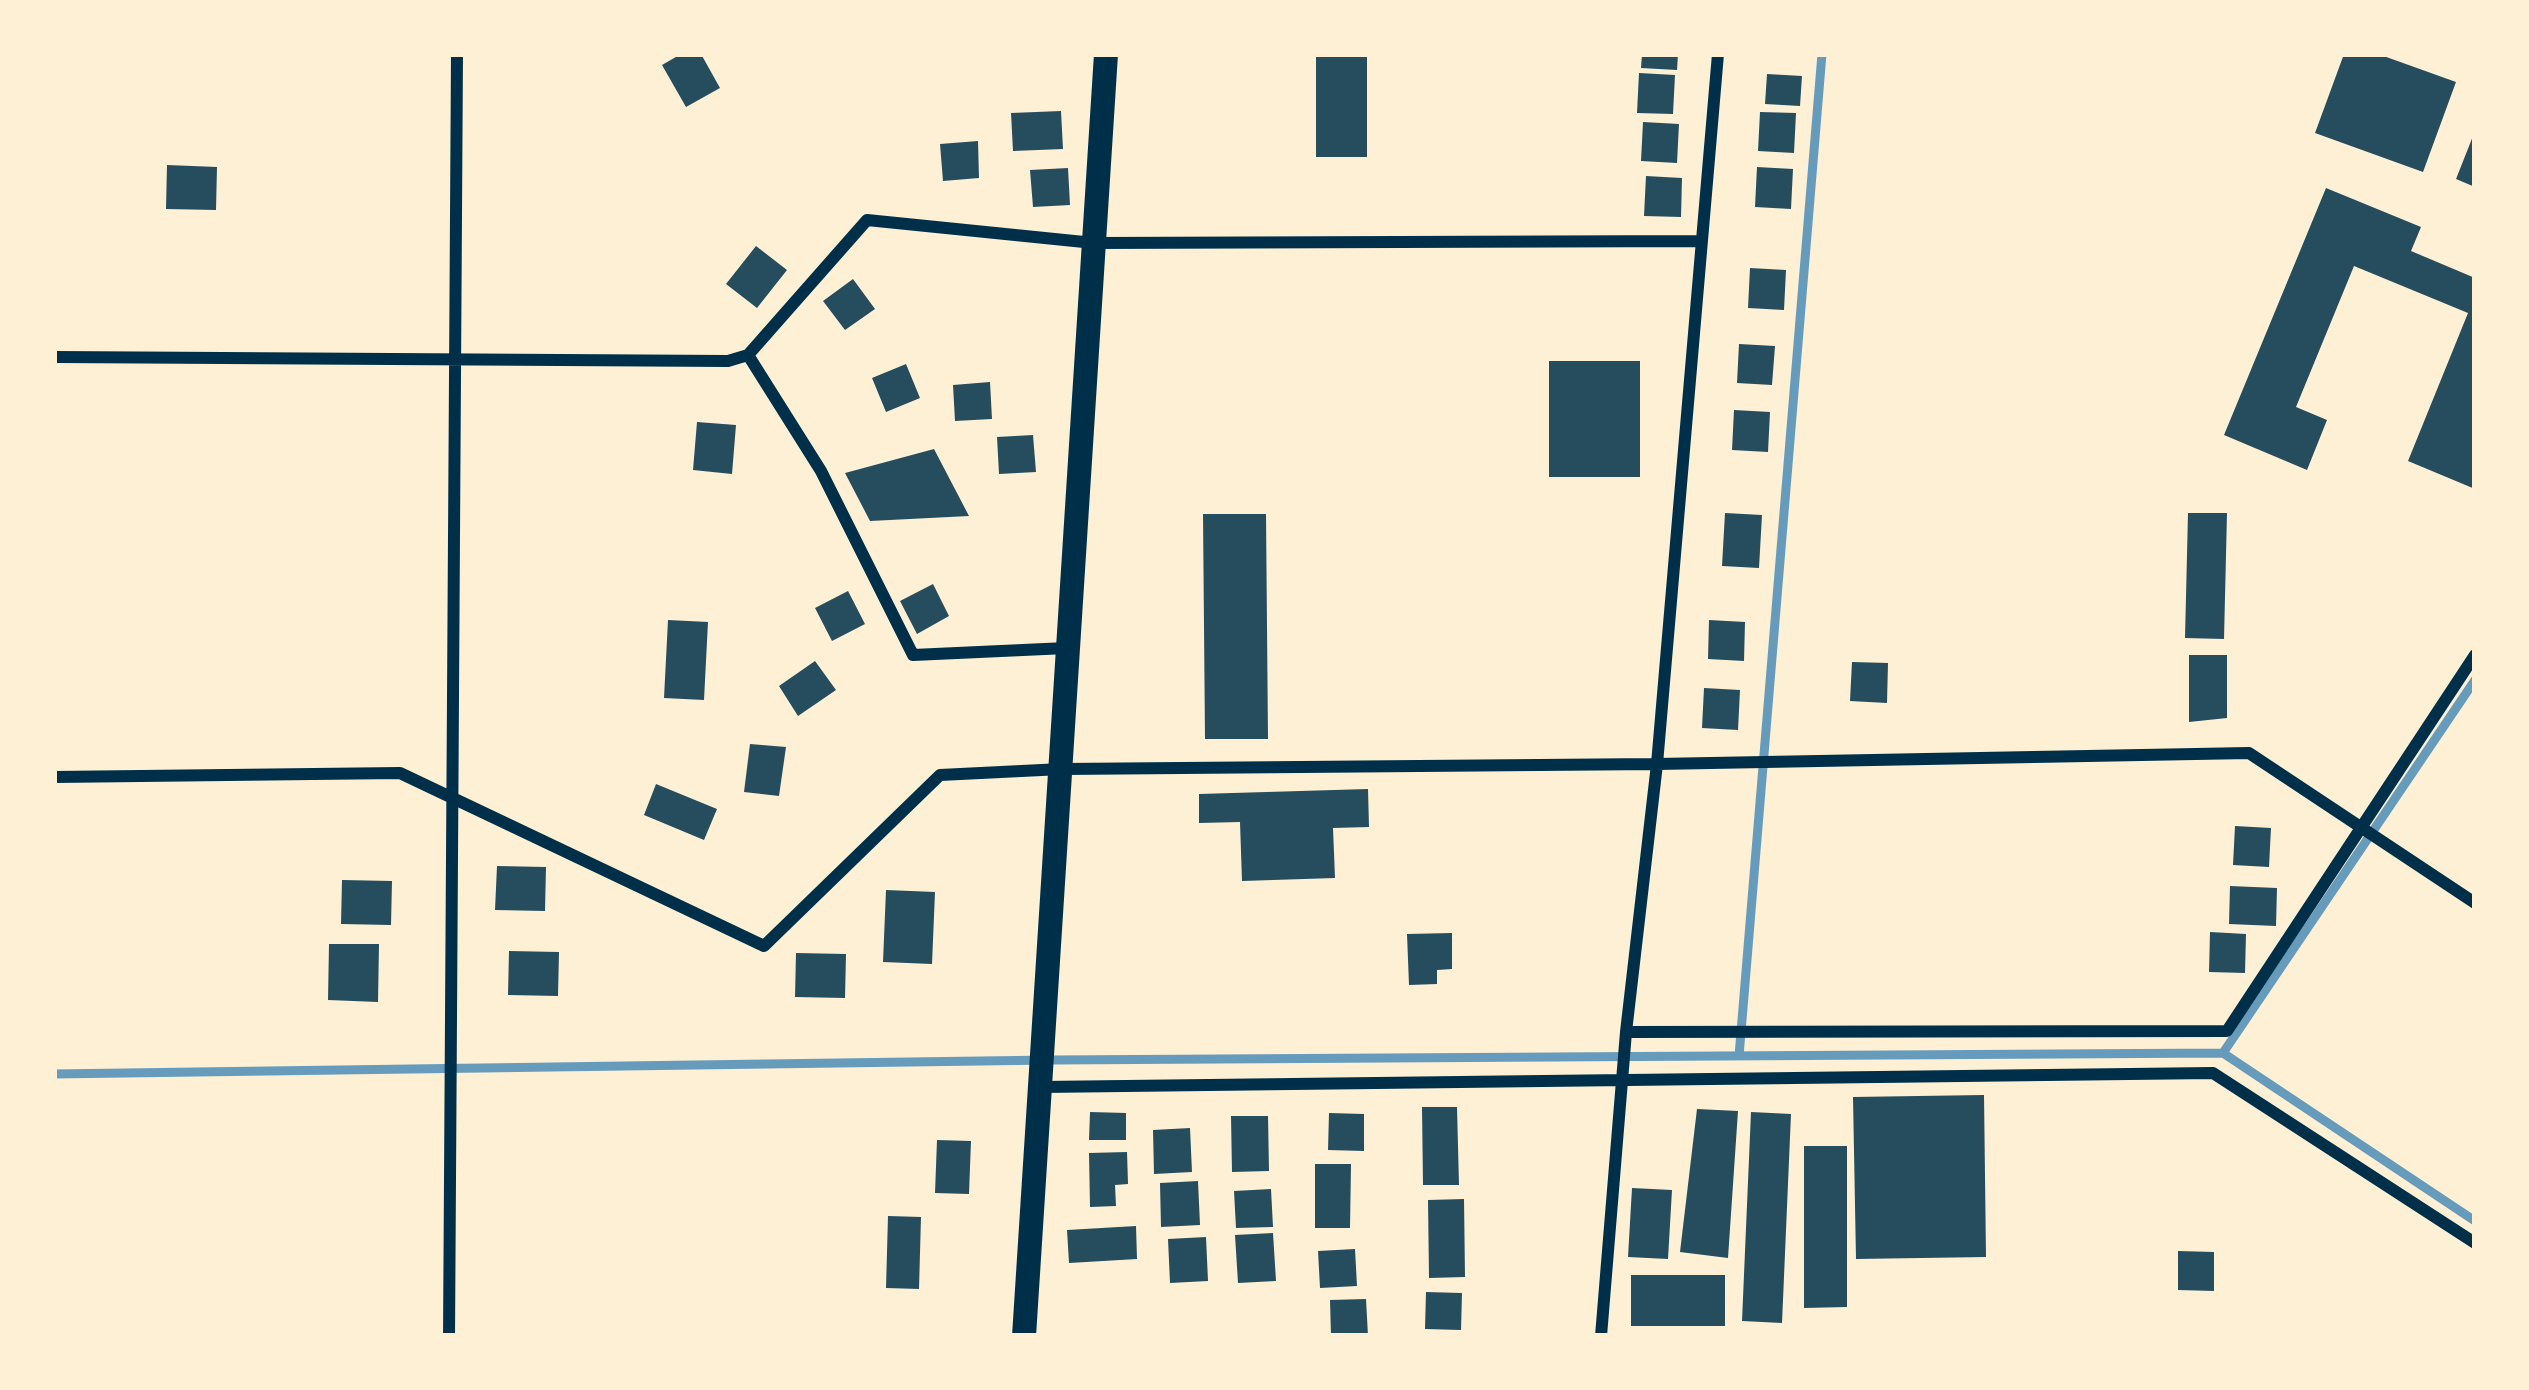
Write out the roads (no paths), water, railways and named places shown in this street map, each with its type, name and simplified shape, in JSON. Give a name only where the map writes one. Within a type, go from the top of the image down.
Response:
[{"type":"main road","points":[[1024,1336],[1106,54]]},
{"type":"street","points":[[449,1336],[457,54]]},
{"type":"street","points":[[1601,1336],[1622,1082],[1657,764],[1718,54]]},
{"type":"street","points":[[54,357],[728,361],[748,355],[867,220],[1094,243],[1702,241]]},
{"type":"street","points":[[748,355],[821,471],[914,655],[1070,648]]},
{"type":"street","points":[[1627,1032],[2227,1031],[2475,655]]},
{"type":"street","points":[[54,777],[400,772],[764,946],[940,775],[1062,769],[2249,753],[2475,903]]},
{"type":"street","points":[[1041,1090],[2213,1073],[2475,1243]]},
{"type":"waterway","points":[[1739,1056],[1822,54]]},
{"type":"waterway","points":[[2223,1053],[2475,680]]},
{"type":"waterway","points":[[54,1074],[1052,1060],[2223,1053],[2475,1221]]}]
